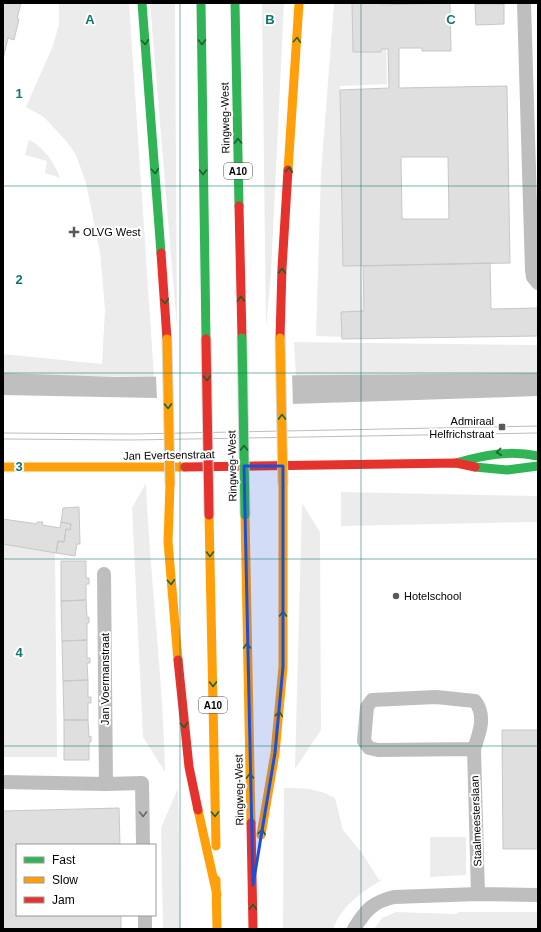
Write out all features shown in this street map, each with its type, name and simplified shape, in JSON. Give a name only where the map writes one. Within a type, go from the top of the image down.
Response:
[{"type":"main road","name":"A10","points":[[142,3],[167,339],[168,542],[189,767],[217,895]]},
{"type":"main road","name":"Ringweg-West","points":[[201,3],[217,929]]},
{"type":"main road","name":"Ringweg-West","points":[[235,3],[253,929]]},
{"type":"main road","name":"A10","points":[[252,885],[275,753],[283,667],[283,514],[280,338],[282,268],[299,3]]},
{"type":"main road","name":"Jan Evertsenstraat","points":[[3,467],[150,468],[456,463],[489,453],[505,451],[538,456]]},
{"type":"main road","name":"Jan Evertsenstraat","points":[[456,463],[473,468],[499,471],[538,466]]},
{"type":"street","points":[[524,3],[532,270],[537,282]]},
{"type":"street","name":"Jan Voermanstraat","points":[[104,574],[106,784]]},
{"type":"street","name":"Staalmeesterslaan","points":[[474,749],[378,750],[369,748],[364,741],[367,707],[372,700],[436,697],[474,701],[480,707],[482,717],[480,733],[474,749],[478,894]]},
{"type":"street","points":[[3,782],[106,784],[142,783],[143,844]]},
{"type":"street","points":[[354,929],[366,910],[384,900],[394,897],[478,894],[538,895]]},
{"type":"street","points":[[145,916],[145,929]]},
{"type":"highlighted area","points":[[244,466],[283,466],[283,667],[275,753],[253,885]]},
{"type":"shaded area","points":[[59,3],[129,3],[154,377],[50,376],[3,373],[3,354],[102,364],[105,310],[103,285],[100,252],[86,183],[76,155],[67,142],[44,117],[26,107],[53,46],[59,24]]},
{"type":"shaded area","points":[[150,3],[175,3],[177,327]]},
{"type":"shaded area","points":[[262,3],[284,3],[271,273],[266,327]]},
{"type":"shaded area","points":[[334,3],[354,3],[386,48],[387,84],[340,86],[344,266],[361,266],[363,312],[345,312],[346,337],[316,336],[321,174]]},
{"type":"shaded area","points":[[29,140],[44,151],[55,167],[60,178],[45,173],[47,161],[25,155]]},
{"type":"shaded area","points":[[294,342],[538,345],[538,373],[296,376]]},
{"type":"shaded area","points":[[3,373],[116,377],[538,373],[538,396],[291,404],[155,398],[3,395]]},
{"type":"shaded area","points":[[146,483],[150,556],[162,700],[165,772],[143,737],[132,508]]},
{"type":"shaded area","points":[[341,492],[538,496],[538,522],[341,526]]},
{"type":"shaded area","points":[[302,503],[320,532],[321,730],[295,769]]},
{"type":"shaded area","points":[[3,542],[55,552],[57,757],[3,757]]},
{"type":"shaded area","points":[[178,788],[181,929],[163,929],[161,828]]},
{"type":"shaded area","points":[[284,788],[316,790],[335,798],[343,830],[362,853],[379,880],[383,879],[360,894],[347,906],[337,920],[333,929],[283,929]]},
{"type":"shaded area","points":[[430,837],[466,837],[466,875],[430,877]]},
{"type":"shaded area","points":[[396,912],[456,914],[459,912],[538,912],[538,929],[374,929],[382,918]]},
{"type":"pier","points":[[292,374],[293,406],[157,400],[156,375]]},
{"type":"building","points":[[3,3],[21,3],[14,40],[8,38],[3,59]]},
{"type":"building","points":[[352,3],[381,3],[381,5],[450,3],[451,51],[422,51],[422,48],[399,48],[399,88],[507,86],[510,263],[343,266],[340,90],[389,88],[388,49],[381,49],[381,52],[353,52]],"holes":[[[401,157],[448,157],[449,219],[402,219]]]},
{"type":"building","points":[[475,4],[504,4],[504,24],[476,25]]},
{"type":"building","points":[[490,263],[491,309],[538,308],[538,336],[342,339],[341,312],[364,311],[363,266]]},
{"type":"building","points":[[79,507],[80,544],[77,544],[75,556],[56,553],[58,541],[64,542],[66,529],[70,530],[71,524],[61,522],[63,508]]},
{"type":"building","points":[[3,519],[37,524],[37,522],[43,522],[42,525],[60,528],[61,522],[71,524],[70,530],[66,529],[64,542],[58,541],[56,553],[3,544]]},
{"type":"building","points":[[61,561],[86,561],[86,578],[89,578],[89,584],[86,584],[86,600],[61,601]]},
{"type":"building","points":[[86,600],[87,618],[89,617],[89,623],[87,623],[87,640],[62,641],[61,601]]},
{"type":"building","points":[[87,640],[87,658],[90,658],[90,663],[87,663],[88,680],[63,681],[62,641]]},
{"type":"building","points":[[88,680],[88,697],[91,697],[91,703],[88,703],[88,720],[64,720],[63,681]]},
{"type":"building","points":[[64,720],[88,720],[89,737],[91,736],[91,742],[89,742],[89,760],[64,760]]},
{"type":"building","points":[[502,730],[538,730],[538,849],[503,849]]},
{"type":"building","points":[[119,808],[120,844],[16,844],[16,916],[121,916],[121,929],[3,929],[3,811]]},
{"type":"tram line","points":[[3,433],[132,434],[538,426]]},
{"type":"tram line","points":[[3,439],[131,440],[538,433]]},
{"type":"traffic: fast","points":[[142,3],[161,253]]},
{"type":"traffic: fast","points":[[201,3],[206,339]]},
{"type":"traffic: fast","points":[[235,3],[239,206]]},
{"type":"traffic: fast","points":[[242,338],[245,515]]},
{"type":"traffic: fast","points":[[456,463],[507,453],[538,456]]},
{"type":"traffic: fast","points":[[475,467],[507,470],[538,466]]},
{"type":"traffic: slow","points":[[288,170],[299,3]]},
{"type":"traffic: slow","points":[[280,338],[283,484]]},
{"type":"traffic: slow","points":[[167,339],[170,484]]},
{"type":"traffic: slow","points":[[3,467],[185,467]]},
{"type":"traffic: slow","points":[[170,484],[168,542],[178,660]]},
{"type":"traffic: slow","points":[[261,835],[275,753],[283,667],[283,484]]},
{"type":"traffic: slow","points":[[209,515],[216,846]]},
{"type":"traffic: slow","points":[[245,515],[251,823]]},
{"type":"traffic: slow","points":[[198,810],[217,895]]},
{"type":"traffic: slow","points":[[216,880],[217,929]]},
{"type":"traffic: jam","points":[[280,338],[282,268],[288,170]]},
{"type":"traffic: jam","points":[[239,206],[242,338]]},
{"type":"traffic: jam","points":[[161,253],[167,339]]},
{"type":"traffic: jam","points":[[206,339],[209,515]]},
{"type":"traffic: jam","points":[[185,467],[456,463],[475,467]]},
{"type":"traffic: jam","points":[[178,660],[189,767],[198,810]]},
{"type":"traffic: jam","points":[[251,823],[253,929]]},
{"type":"place","name":"OLVG West","points":[[74,232]]},
{"type":"place","name":"Admiraal Helfrichstraat","points":[[502,427]]},
{"type":"place","name":"Hotelschool","points":[[396,596]]}]
